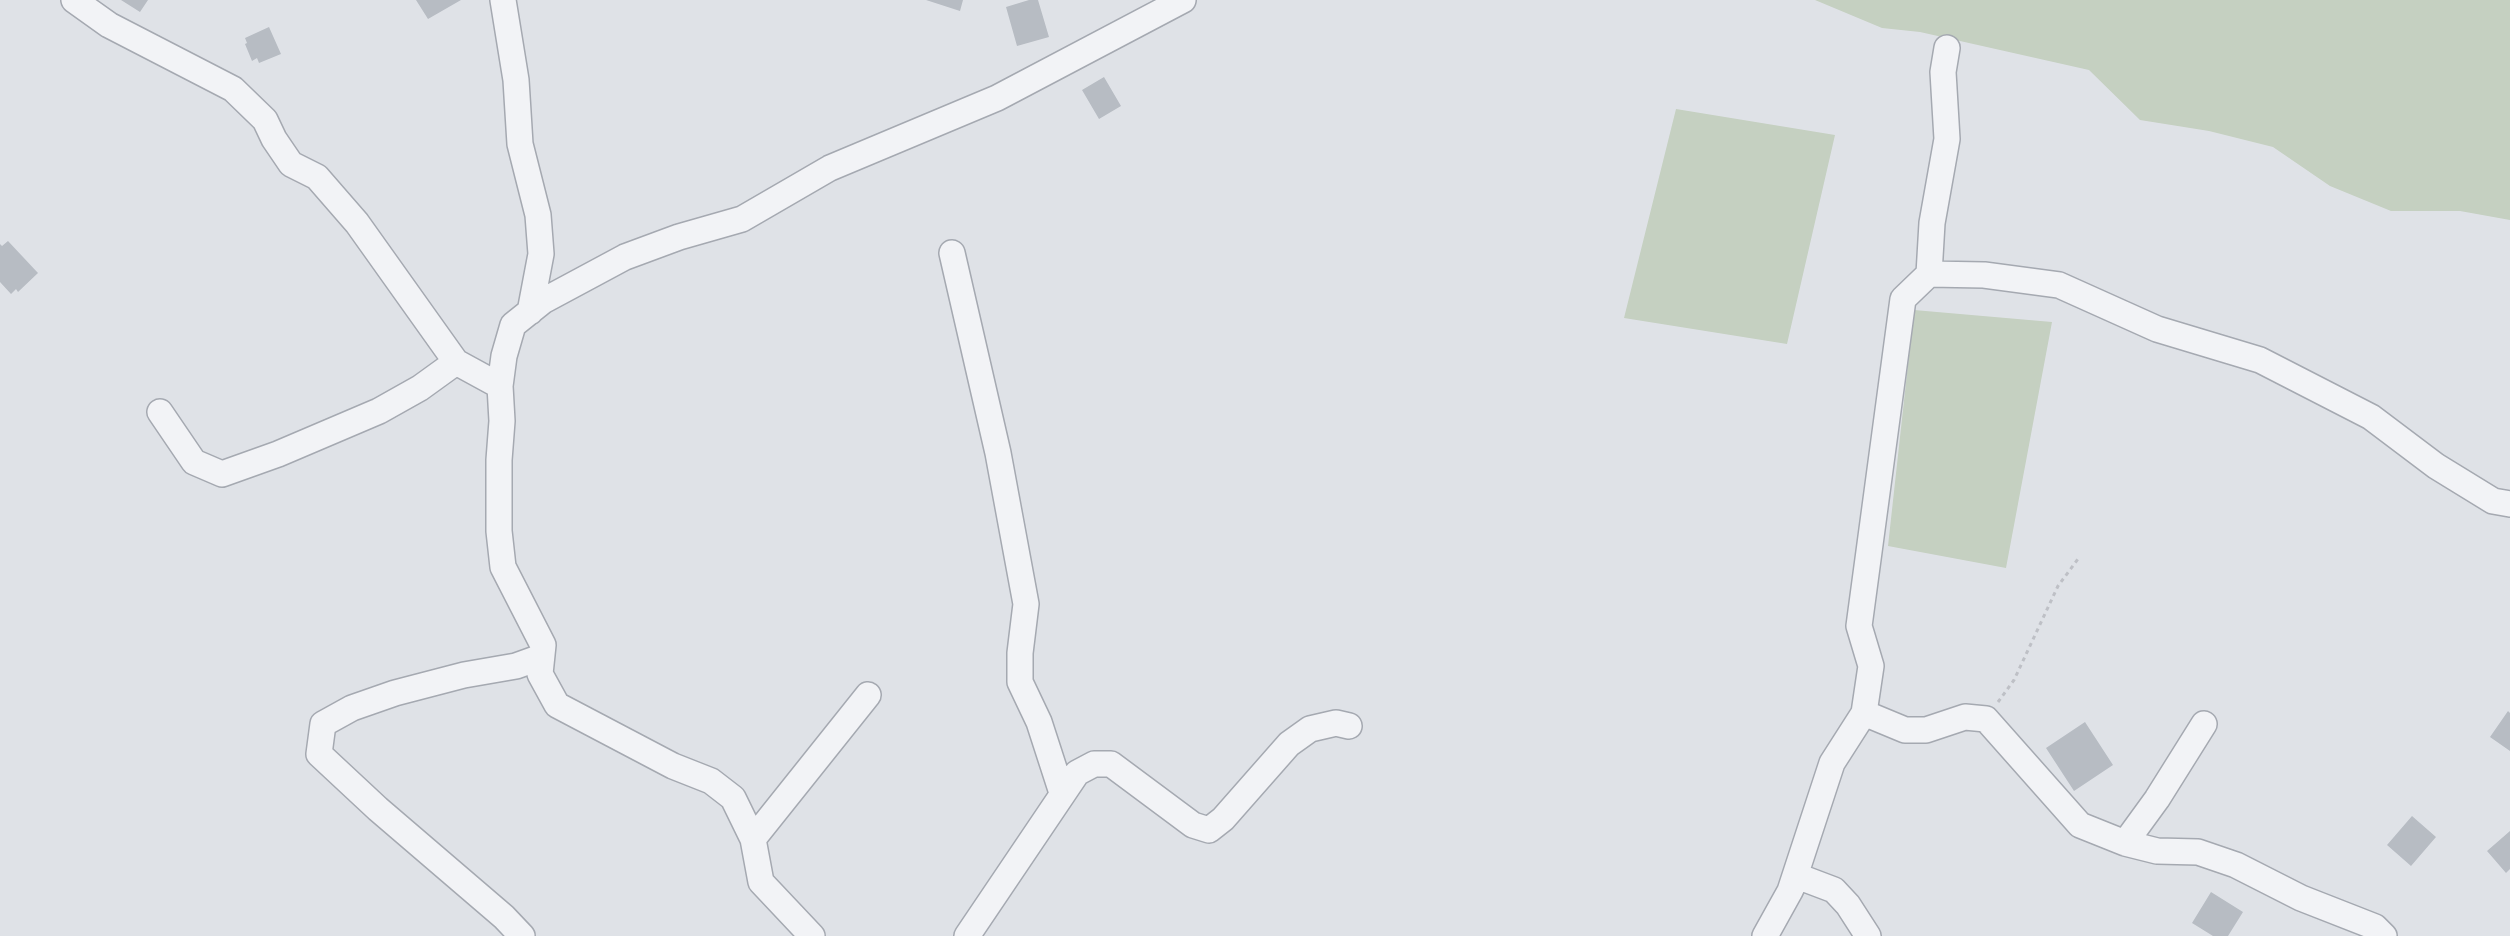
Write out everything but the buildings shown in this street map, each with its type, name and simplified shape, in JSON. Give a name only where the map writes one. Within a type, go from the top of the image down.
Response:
[{"type":"street","points":[[74,0],[109,25],[233,89],[265,120],[274,139],[292,164],[317,177],[357,223],[456,362],[500,386]]},
{"type":"street","points":[[504,0],[516,80],[520,144],[538,215],[541,254],[530,312]]},
{"type":"street","points":[[812,936],[761,882],[754,839],[733,798],[711,780],[673,766],[557,705],[540,674],[543,646],[503,567],[498,491],[502,421],[500,386],[504,356],[513,325],[543,301],[625,258],[679,237],[742,219],[830,168],[997,98],[1183,0]]},
{"type":"street","points":[[1790,890],[1832,763],[1864,713],[1871,666],[1859,626],[1903,299],[1929,274],[1932,223],[1947,139],[1943,72],[1947,48]]},
{"type":"street","points":[[952,253],[998,453],[1026,604],[1020,653],[1020,682],[1038,722],[1062,794]]},
{"type":"street","points":[[1929,274],[1984,275],[2059,285],[2157,329],[2260,360],[2371,417],[2436,466],[2493,501],[2510,504]]},
{"type":"street","points":[[160,412],[194,462],[222,474],[278,454],[380,411],[420,388],[456,362]]},
{"type":"street","points":[[522,936],[504,917],[378,809],[319,754],[323,724],[352,708],[395,693],[464,675],[516,666],[542,657]]},
{"type":"street","points":[[754,839],[868,694]]},
{"type":"street","points":[[1864,713],[1905,730],[1926,730],[1965,717],[1986,719],[2080,825],[2125,843],[2157,851],[2198,852],[2236,865],[2301,898],[2375,927],[2384,936]]},
{"type":"street","points":[[967,936],[1077,773],[1094,764],[1111,764],[1194,825],[1209,830],[1223,820],[1289,744],[1310,728],[1336,723],[1350,726]]},
{"type":"street","points":[[2125,843],[2157,799],[2204,724]]},
{"type":"street","points":[[1765,936],[1797,876],[1834,890],[1848,905],[1868,936]]},
{"type":"path","points":[[1986,719],[2014,680],[2058,586],[2078,559]]},
{"type":"green space","points":[[1815,0],[2510,0],[2510,220],[2460,211],[2391,211],[2330,186],[2273,147],[2209,131],[2140,120],[2089,70],[1920,32],[1882,28]]},
{"type":"green space","points":[[1676,109],[1835,135],[1787,344],[1624,318]]},
{"type":"green space","points":[[1914,310],[2052,322],[2006,568],[1888,546]]}]
